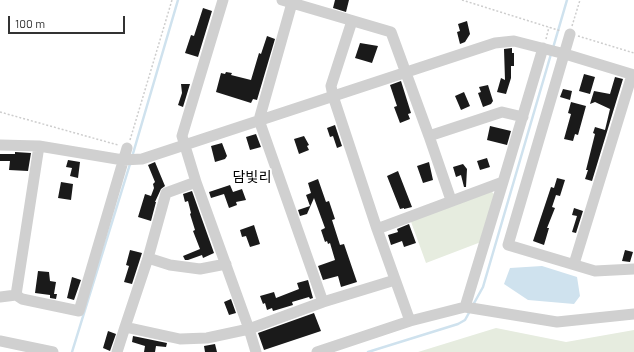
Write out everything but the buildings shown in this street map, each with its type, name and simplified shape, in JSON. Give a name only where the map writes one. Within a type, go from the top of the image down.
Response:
[{"type":"street","points":[[223,0],[182,136],[196,182],[256,352]]},
{"type":"street","points":[[323,302],[259,120],[287,2],[391,32],[451,200]]},
{"type":"street","points":[[352,21],[331,86],[377,229],[410,320]]},
{"type":"street","points":[[570,34],[508,245],[595,271],[634,269]]},
{"type":"street","points":[[0,144],[39,146],[123,160],[142,159],[494,42],[514,41],[565,54],[633,75],[574,264]]},
{"type":"street","points":[[465,307],[543,48]]},
{"type":"street","points":[[429,136],[502,112],[523,117]]},
{"type":"street","points":[[16,295],[39,146]]},
{"type":"street","points":[[0,297],[16,295],[22,299],[79,311],[127,148]]},
{"type":"street","points":[[117,352],[148,258],[166,193],[196,182]]},
{"type":"street","points":[[377,229],[451,200],[503,182]]},
{"type":"street","points":[[148,258],[170,266],[200,269],[226,264]]},
{"type":"street","points":[[125,327],[180,339],[208,338],[249,329],[323,302],[395,280]]},
{"type":"street","points":[[317,352],[410,320],[465,307],[557,322],[634,314]]},
{"type":"street","points":[[0,341],[53,352]]},
{"type":"path","points":[[0,112],[127,148],[172,0]]},
{"type":"path","points":[[462,0],[634,53]]},
{"type":"path","points":[[570,34],[580,0]]},
{"type":"path","points":[[543,48],[549,27]]},
{"type":"shaded area","points":[[490,190],[494,194],[481,242],[426,263],[410,219]]},
{"type":"shaded area","points":[[496,328],[566,342],[634,330],[634,352],[418,352]]},
{"type":"water","points":[[542,266],[577,277],[580,296],[574,304],[528,300],[504,284],[510,268]]},
{"type":"waterway","points":[[132,157],[178,0]]},
{"type":"waterway","points":[[553,48],[567,0]]},
{"type":"waterway","points":[[473,305],[483,287],[551,54]]},
{"type":"waterway","points":[[72,352],[130,164]]},
{"type":"waterway","points":[[368,352],[458,324],[465,320],[470,311]]},
{"type":"district","name":"담빛리","points":[[252,177]]}]
